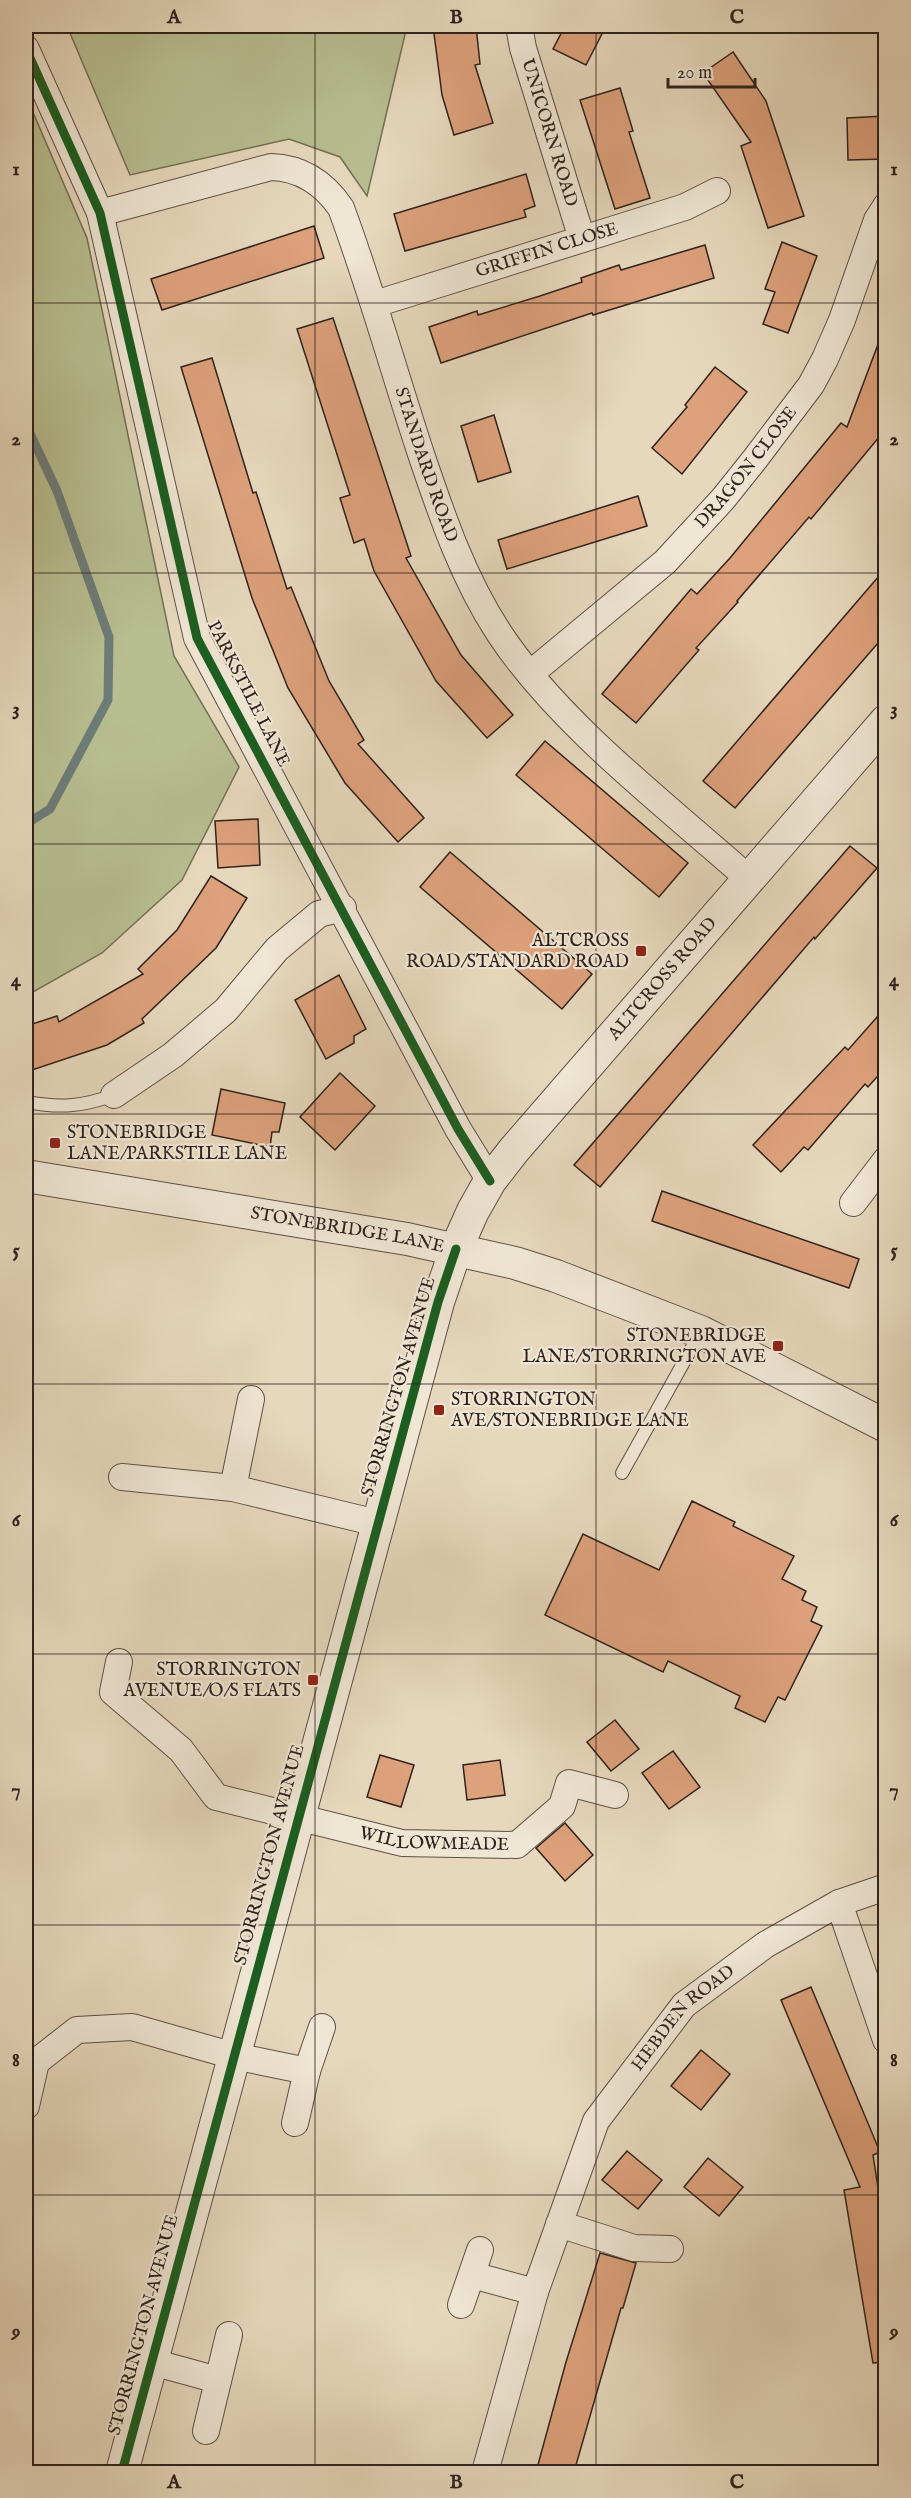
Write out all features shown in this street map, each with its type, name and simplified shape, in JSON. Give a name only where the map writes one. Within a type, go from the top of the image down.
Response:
[{"type":"street","name":"UNICORN ROAD","points":[[519,26],[523,48],[582,239]]},
{"type":"street","name":"PARKSTILE LANE","points":[[26,49],[100,213],[196,638],[343,908],[360,945],[447,1109],[490,1181]]},
{"type":"street","name":"STANDARD ROAD","points":[[100,213],[271,167],[297,171],[324,187],[341,208],[375,304],[445,526],[474,590],[500,633],[530,674],[591,739],[748,878]]},
{"type":"street","name":"GRIFFIN CLOSE","points":[[375,304],[685,207],[717,191]]},
{"type":"street","name":"DRAGON CLOSE","points":[[530,674],[665,562],[698,528],[755,459],[811,385],[825,360],[842,320],[877,220],[885,206]]},
{"type":"street","name":"ALTCROSS ROAD","points":[[456,1249],[490,1181],[543,1116],[885,721]]},
{"type":"street","points":[[114,1095],[173,1055],[226,1010],[277,949],[319,914],[343,908]]},
{"type":"street","points":[[853,1203],[885,1160]]},
{"type":"street","name":"STONEBRIDGE LANE","points":[[26,1176],[456,1249],[556,1276],[701,1332],[885,1426]]},
{"type":"street","name":"STORRINGTON AVENUE","points":[[122,2472],[377,1523],[438,1302],[456,1249]]},
{"type":"street","points":[[233,1488],[250,1398]]},
{"type":"street","points":[[122,1477],[233,1488],[377,1523]]},
{"type":"street","points":[[119,1662],[113,1692],[181,1750],[216,1797],[297,1817]]},
{"type":"street","name":"WILLOWMEADE","points":[[297,1817],[402,1843],[517,1845],[562,1806],[569,1783],[615,1795]]},
{"type":"street","name":"HEBDEN ROAD","points":[[485,2472],[535,2292],[596,2121],[684,2005],[765,1945],[839,1903],[885,1887]]},
{"type":"street","points":[[839,1903],[885,2040]]},
{"type":"street","points":[[26,2106],[36,2062],[77,2030],[132,2027],[234,2056],[307,2071]]},
{"type":"street","points":[[295,2123],[307,2071],[322,2027]]},
{"type":"street","points":[[559,2224],[634,2248],[670,2249]]},
{"type":"street","points":[[461,2305],[480,2250]]},
{"type":"street","points":[[472,2275],[535,2292]]},
{"type":"street","points":[[206,2431],[229,2334]]},
{"type":"street","name":"STORRINGTON AVENUE","points":[[152,2362],[218,2380]]},
{"type":"lane","points":[[26,1102],[68,1106],[89,1104],[114,1095]]},
{"type":"lane","points":[[622,1473],[701,1332]]},
{"type":"green space","points":[[67,26],[407,26],[367,196],[340,157],[289,139],[130,175]]},
{"type":"green space","points":[[26,96],[87,238],[174,656],[239,767],[182,880],[102,953],[26,996]]},
{"type":"building","points":[[433,26],[476,26],[480,64],[475,65],[493,123],[454,135],[442,95]]},
{"type":"building","points":[[565,26],[606,26],[586,65],[553,49]]},
{"type":"building","points":[[733,52],[766,101],[804,216],[768,228],[741,146],[751,142],[703,73]]},
{"type":"building","points":[[620,88],[633,131],[629,132],[650,198],[615,209],[580,100]]},
{"type":"building","points":[[885,116],[885,159],[848,160],[847,118]]},
{"type":"building","points":[[526,174],[535,206],[524,210],[526,217],[405,251],[394,214]]},
{"type":"building","points":[[314,226],[324,258],[162,310],[151,279]]},
{"type":"building","points":[[782,242],[817,256],[788,333],[763,324],[775,292],[765,289]]},
{"type":"building","points":[[705,245],[714,278],[593,315],[592,313],[441,363],[429,327],[477,311],[478,315],[540,296],[582,282],[581,278],[619,265],[621,270]]},
{"type":"building","points":[[333,318],[411,556],[406,558],[461,655],[513,715],[487,738],[436,681],[374,571],[364,539],[354,543],[340,498],[350,495],[297,329]]},
{"type":"building","points":[[883,331],[885,332],[885,430],[811,519],[809,517],[696,648],[699,650],[636,723],[602,694],[691,589],[697,594],[730,558],[841,423],[847,427]]},
{"type":"building","points":[[212,358],[253,493],[256,492],[287,589],[291,587],[329,681],[364,740],[358,744],[424,818],[398,842],[345,783],[288,688],[252,598],[181,367]]},
{"type":"building","points":[[715,367],[747,392],[682,474],[652,448],[687,407],[685,405]]},
{"type":"building","points":[[494,415],[511,472],[478,482],[461,426]]},
{"type":"building","points":[[638,496],[647,526],[507,569],[498,540]]},
{"type":"building","points":[[885,569],[885,635],[735,808],[703,781]]},
{"type":"building","points":[[545,741],[688,863],[659,897],[516,775]]},
{"type":"building","points":[[258,819],[260,865],[218,868],[215,821]]},
{"type":"building","points":[[850,846],[877,868],[815,939],[814,937],[600,1187],[574,1165]]},
{"type":"building","points":[[450,852],[592,974],[562,1009],[420,887]]},
{"type":"building","points":[[211,876],[247,898],[216,948],[142,1019],[144,1023],[107,1045],[26,1072],[26,1026],[57,1016],[59,1022],[143,974],[138,969],[177,930]]},
{"type":"building","points":[[339,975],[366,1029],[354,1036],[354,1043],[326,1059],[295,1000]]},
{"type":"building","points":[[885,1008],[885,1068],[868,1087],[865,1084],[808,1150],[804,1147],[781,1172],[753,1145],[845,1047],[848,1050]]},
{"type":"building","points":[[340,1073],[375,1106],[335,1150],[300,1117]]},
{"type":"building","points":[[221,1089],[285,1103],[279,1132],[272,1132],[270,1147],[212,1135]]},
{"type":"building","points":[[662,1191],[859,1259],[849,1288],[652,1221]]},
{"type":"building","points":[[692,1501],[735,1522],[733,1526],[794,1556],[782,1579],[806,1591],[802,1600],[817,1607],[811,1621],[822,1626],[785,1700],[778,1697],[765,1722],[735,1708],[740,1696],[668,1661],[663,1672],[545,1615],[583,1534],[659,1570]]},
{"type":"building","points":[[615,1720],[639,1749],[611,1771],[587,1742]]},
{"type":"building","points":[[673,1751],[700,1787],[669,1809],[642,1773]]},
{"type":"building","points":[[380,1755],[414,1765],[401,1807],[367,1797]]},
{"type":"building","points":[[500,1760],[505,1795],[467,1800],[463,1765]]},
{"type":"building","points":[[565,1823],[593,1855],[565,1881],[536,1848]]},
{"type":"building","points":[[811,1987],[880,2152],[873,2155],[885,2233],[885,2362],[873,2363],[844,2190],[860,2187],[781,2000]]},
{"type":"building","points":[[701,2050],[730,2074],[701,2110],[671,2086]]},
{"type":"building","points":[[627,2151],[662,2180],[638,2209],[602,2180]]},
{"type":"building","points":[[708,2158],[743,2187],[719,2216],[684,2187]]},
{"type":"building","points":[[600,2253],[636,2263],[623,2308],[621,2308],[574,2472],[536,2472],[566,2362]]},
{"type":"waterway","points":[[26,425],[57,491],[109,637],[108,700],[50,809],[26,824]]},
{"type":"cycle path","points":[[26,49],[100,213],[197,638],[458,1129],[490,1181]]},
{"type":"cycle path","points":[[122,2472],[438,1302],[456,1249]]},
{"type":"place","name":"ALTCROSS ROAD/STANDARD ROAD","points":[[641,951]]},
{"type":"place","name":"STONEBRIDGE LANE/PARKSTILE LANE","points":[[55,1143]]},
{"type":"place","name":"STONEBRIDGE LANE/STORRINGTON AVE","points":[[778,1346]]},
{"type":"place","name":"STORRINGTON AVE/STONEBRIDGE LANE","points":[[439,1410]]},
{"type":"place","name":"STORRINGTON AVENUE/O/S FLATS","points":[[313,1680]]}]
